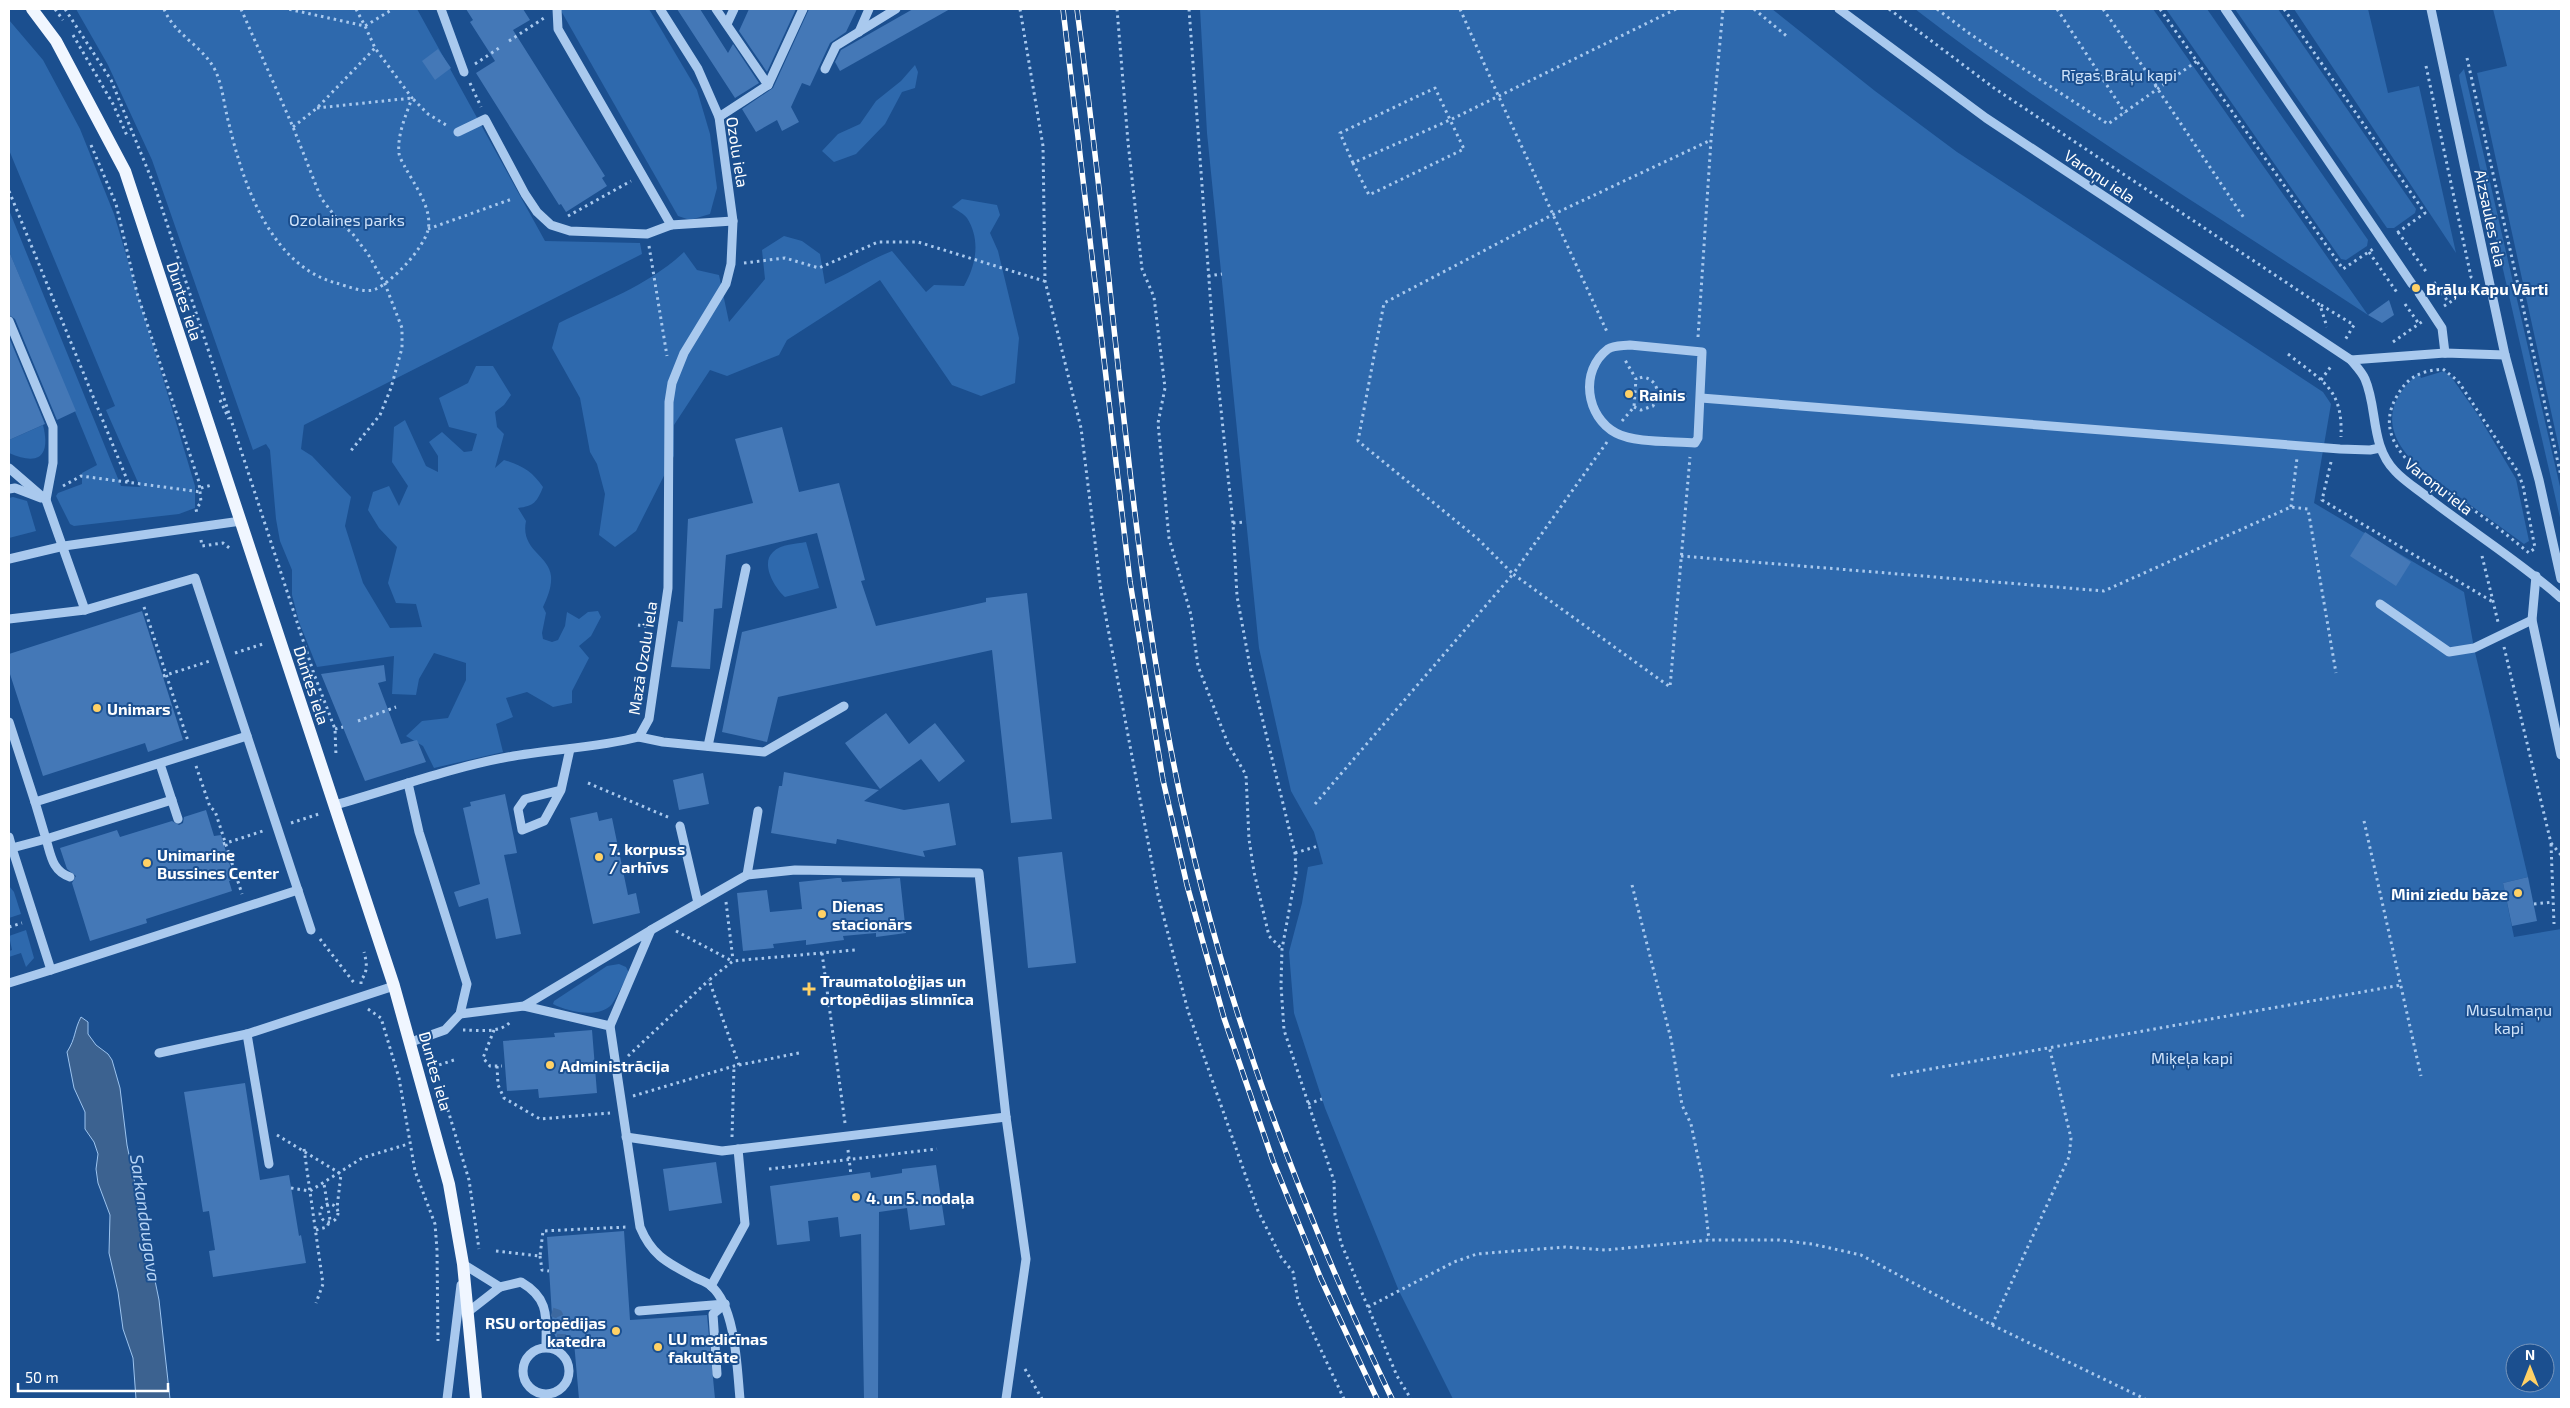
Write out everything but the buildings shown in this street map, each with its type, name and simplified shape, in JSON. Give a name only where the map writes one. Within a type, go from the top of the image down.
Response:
[{"type":"main road","name":"Duntes iela","points":[[32,9],[56,42],[125,171],[394,986],[449,1184],[463,1264],[476,1399]]},
{"type":"street","points":[[441,9],[464,72]]},
{"type":"street","points":[[557,9],[558,30],[671,225]]},
{"type":"street","name":"Ozolu iela","points":[[660,9],[698,69],[719,117],[733,221],[731,264],[726,284]]},
{"type":"street","points":[[716,9],[768,85]]},
{"type":"street","points":[[727,24],[734,9]]},
{"type":"street","points":[[719,117],[768,85],[803,9]]},
{"type":"street","points":[[858,32],[869,9]]},
{"type":"street","points":[[825,70],[836,46],[896,9]]},
{"type":"street","name":"Varoņu iela","points":[[1839,9],[1986,118],[2351,360],[2364,377],[2371,399],[2373,424],[2380,448],[2394,471],[2448,513],[2536,576],[2561,598]]},
{"type":"street","points":[[2225,9],[2412,284]]},
{"type":"street","name":"Aizsaules iela","points":[[2431,9],[2505,355],[2539,480],[2561,579]]},
{"type":"street","points":[[458,132],[485,119],[525,194],[537,212],[551,225],[570,231],[647,234],[671,225],[733,221]]},
{"type":"street","name":"Mazā Ozolu iela","points":[[335,805],[408,783],[508,757],[616,743],[639,737],[649,720],[654,699],[668,588],[669,402],[672,384],[684,353],[726,284]]},
{"type":"street","points":[[2419,293],[2442,328],[2445,353]]},
{"type":"street","points":[[9,321],[53,427],[54,463],[46,500]]},
{"type":"street","points":[[1614,346],[1697,350],[1702,355],[1698,438],[1695,443],[1624,437],[1602,423],[1590,396],[1589,382],[1594,366],[1608,349],[1614,346]]},
{"type":"street","points":[[2351,360],[2445,353],[2505,355]]},
{"type":"street","points":[[1701,398],[2299,446],[2370,450],[2380,448]]},
{"type":"street","points":[[9,468],[46,500],[64,546],[85,610]]},
{"type":"street","points":[[9,489],[15,488],[46,500]]},
{"type":"street","points":[[9,559],[64,546],[241,521]]},
{"type":"street","points":[[708,746],[746,568]]},
{"type":"street","points":[[2536,576],[2532,620],[2561,754]]},
{"type":"street","points":[[9,619],[85,610],[195,578],[311,930]]},
{"type":"street","points":[[2380,604],[2449,652],[2474,648],[2532,620]]},
{"type":"street","points":[[639,737],[663,742],[764,752],[844,706]]},
{"type":"street","points":[[9,722],[56,868],[60,874],[70,877]]},
{"type":"street","points":[[35,802],[247,736]]},
{"type":"street","points":[[561,790],[525,799],[518,809],[522,830],[544,821],[561,790],[570,749]]},
{"type":"street","points":[[160,764],[178,819]]},
{"type":"street","points":[[408,783],[419,832],[467,984],[460,1014],[445,1030],[411,1042]]},
{"type":"street","points":[[12,848],[172,800]]},
{"type":"street","points":[[747,875],[758,811]]},
{"type":"street","points":[[680,826],[698,903]]},
{"type":"street","points":[[9,837],[51,970]]},
{"type":"street","points":[[9,870],[18,868]]},
{"type":"street","points":[[524,1006],[662,923],[747,875],[795,870],[979,873],[1006,1117],[1026,1259],[1006,1399]]},
{"type":"street","points":[[9,983],[298,890]]},
{"type":"street","points":[[651,930],[610,1026],[640,1227],[645,1239],[658,1257],[711,1286],[725,1304],[736,1356],[740,1399]]},
{"type":"street","points":[[159,1053],[247,1034],[394,986]]},
{"type":"street","points":[[460,1014],[524,1006],[610,1026]]},
{"type":"street","points":[[247,1034],[269,1164]]},
{"type":"street","points":[[626,1137],[722,1151],[735,1147],[1006,1117]]},
{"type":"street","points":[[711,1286],[745,1224],[735,1147]]},
{"type":"street","points":[[447,1399],[463,1264],[500,1287]]},
{"type":"street","points":[[468,1312],[500,1287],[521,1282],[535,1290],[549,1312],[546,1347]]},
{"type":"street","points":[[639,1310],[725,1304]]},
{"type":"street","points":[[717,1374],[713,1314],[725,1304]]},
{"type":"street","points":[[560,1346],[567,1361],[569,1374],[564,1386],[553,1393],[540,1393],[528,1386],[523,1374],[524,1362],[533,1351],[546,1347],[560,1346]]},
{"type":"path","points":[[65,9],[112,80],[152,181],[314,674],[335,729],[342,727]]},
{"type":"path","points":[[164,9],[178,32],[196,46],[215,70],[221,85],[234,144],[262,221],[281,247],[303,266],[328,281],[357,289],[373,290],[385,284],[416,252],[428,229],[426,206],[398,154],[403,123],[412,98]]},
{"type":"path","points":[[241,9],[293,127],[321,198],[341,224],[352,233],[385,284],[402,328],[402,348],[380,415],[349,453]]},
{"type":"path","points":[[288,9],[305,11],[365,26],[393,9]]},
{"type":"path","points":[[305,11],[310,9]]},
{"type":"path","points":[[356,9],[375,48],[412,98],[428,114],[458,132]]},
{"type":"path","points":[[509,42],[557,9]]},
{"type":"path","points":[[1020,9],[1043,146],[1045,281],[1081,428],[1101,591],[1158,895],[1188,1011],[1258,1211],[1281,1257],[1293,1272],[1298,1300],[1344,1399]]},
{"type":"path","points":[[1117,9],[1128,142],[1142,269],[1154,297],[1165,388],[1158,423],[1169,538],[1191,615],[1198,666],[1228,744],[1246,775],[1249,839],[1254,872],[1269,936],[1282,949]]},
{"type":"path","points":[[1189,9],[1208,276],[1233,523],[1237,596],[1251,672],[1295,853],[1296,873],[1282,949],[1284,1030],[1334,1181],[1335,1215],[1341,1243],[1397,1376],[1411,1399]]},
{"type":"path","points":[[1315,804],[1514,574],[1614,432],[1634,407],[1636,380],[1630,366],[1614,346],[1552,215],[1460,9]]},
{"type":"path","points":[[1353,163],[1450,120],[1676,9]]},
{"type":"path","points":[[1697,350],[1710,140],[1723,9]]},
{"type":"path","points":[[1754,9],[1789,38]]},
{"type":"path","points":[[1889,9],[1994,88],[2320,304],[2354,324],[2346,340],[2339,336]]},
{"type":"path","points":[[1937,9],[1970,34],[2108,124],[2197,62]]},
{"type":"path","points":[[2057,9],[2125,113]]},
{"type":"path","points":[[2103,9],[2244,218]]},
{"type":"path","points":[[464,72],[502,46]]},
{"type":"path","points":[[293,127],[317,108],[375,48]]},
{"type":"path","points":[[2467,58],[2561,476]]},
{"type":"path","points":[[2426,66],[2471,277],[2480,284]]},
{"type":"path","points":[[470,83],[481,103],[485,119]]},
{"type":"path","points":[[1436,88],[1464,149],[1369,195],[1353,163],[1340,133],[1436,88]]},
{"type":"path","points":[[317,108],[412,98]]},
{"type":"path","points":[[88,138],[116,204],[136,293],[201,492],[201,502],[196,509],[202,546],[228,545],[234,557]]},
{"type":"path","points":[[1691,442],[1670,688],[1514,574],[1478,539],[1358,441],[1384,303],[1552,215],[1710,140]]},
{"type":"path","points":[[551,225],[642,174]]},
{"type":"path","points":[[9,191],[128,482]]},
{"type":"path","points":[[428,229],[525,194]]},
{"type":"path","points":[[2398,232],[2427,273]]},
{"type":"path","points":[[647,234],[672,384]]},
{"type":"path","points":[[731,264],[785,258],[819,268],[878,242],[918,242],[1045,281]]},
{"type":"path","points":[[2369,252],[2398,294]]},
{"type":"path","points":[[1208,276],[1222,274]]},
{"type":"path","points":[[2434,282],[2449,303]]},
{"type":"path","points":[[2389,344],[2480,284],[2490,284]]},
{"type":"path","points":[[2320,304],[2328,328],[2334,332]]},
{"type":"path","points":[[2405,304],[2419,324]]},
{"type":"path","points":[[2288,354],[2332,391],[2340,407],[2340,449]]},
{"type":"path","points":[[2321,380],[2333,364]]},
{"type":"path","points":[[2443,369],[2458,381],[2518,472],[2529,519],[2535,548],[2529,553],[2413,467],[2401,452],[2389,426],[2388,413],[2402,386],[2414,375],[2443,369]]},
{"type":"path","points":[[1634,407],[1640,410],[1653,406],[1658,395],[1652,380],[1642,377],[1636,380]]},
{"type":"path","points":[[1658,395],[1670,396]]},
{"type":"path","points":[[2291,507],[2299,446]]},
{"type":"path","points":[[2331,462],[2322,500],[2494,602]]},
{"type":"path","points":[[81,476],[201,492]]},
{"type":"path","points":[[1681,556],[2104,591],[2291,507],[2308,509],[2336,674]]},
{"type":"path","points":[[1233,523],[1246,522]]},
{"type":"path","points":[[2482,556],[2499,626]]},
{"type":"path","points":[[140,594],[192,754],[245,907]]},
{"type":"path","points":[[260,636],[266,653]]},
{"type":"path","points":[[2503,643],[2551,843],[2554,924]]},
{"type":"path","points":[[358,721],[396,707]]},
{"type":"path","points":[[588,783],[667,816],[680,826]]},
{"type":"path","points":[[316,805],[322,823]]},
{"type":"path","points":[[2364,821],[2421,1076]]},
{"type":"path","points":[[224,843],[247,837]]},
{"type":"path","points":[[2551,843],[2561,855]]},
{"type":"path","points":[[1295,853],[1318,846]]},
{"type":"path","points":[[1632,885],[1671,1040],[1682,1105],[1691,1124],[1702,1177],[1709,1240]]},
{"type":"path","points":[[724,888],[733,961]]},
{"type":"path","points":[[2534,904],[2553,902]]},
{"type":"path","points":[[662,923],[733,961]]},
{"type":"path","points":[[311,930],[355,984]]},
{"type":"path","points":[[363,948],[366,974],[360,980],[364,996],[368,1011],[376,1012],[381,1018],[399,1078],[408,1144],[415,1171],[435,1224],[438,1344]]},
{"type":"path","points":[[616,1067],[709,980],[733,961],[855,950]]},
{"type":"path","points":[[822,953],[851,1175]]},
{"type":"path","points":[[709,980],[739,1065]]},
{"type":"path","points":[[1891,1076],[2049,1046],[2401,985]]},
{"type":"path","points":[[494,1030],[483,1058],[490,1066],[500,1066],[498,1085],[504,1098],[540,1119],[623,1112]]},
{"type":"path","points":[[1992,1325],[2069,1157],[2071,1148],[2071,1138],[2049,1046]]},
{"type":"path","points":[[621,1100],[734,1066],[799,1053]]},
{"type":"path","points":[[734,1066],[735,1147]]},
{"type":"path","points":[[1308,1104],[1322,1099]]},
{"type":"path","points":[[263,1127],[304,1149],[341,1174]]},
{"type":"path","points":[[291,1188],[310,1191],[341,1174],[362,1158],[408,1144]]},
{"type":"path","points":[[304,1149],[322,1284],[316,1302]]},
{"type":"path","points":[[769,1169],[937,1149]]},
{"type":"path","points":[[327,1205],[321,1209],[320,1215],[323,1219],[330,1220],[337,1217],[341,1174]]},
{"type":"path","points":[[316,1230],[327,1227],[330,1220],[324,1184]]},
{"type":"path","points":[[327,1205],[337,1208]]},
{"type":"path","points":[[549,1271],[542,1270],[540,1256],[543,1231],[640,1227]]},
{"type":"path","points":[[1368,1307],[1454,1262],[1477,1254],[1564,1247],[1606,1250],[1709,1240],[1779,1240],[1812,1244],[1861,1255],[1992,1325],[2146,1399]]},
{"type":"path","points":[[496,1251],[540,1256]]},
{"type":"path","points":[[1014,1348],[1042,1399]]},
{"type":"green space","name":"Ozolaines parks","points":[[76,9],[417,9],[545,241],[640,243],[642,254],[304,425],[301,449],[312,456],[351,497],[345,526],[363,583],[390,628],[422,627],[416,604],[396,603],[388,583],[397,547],[379,528],[368,510],[373,492],[389,486],[399,506],[408,486],[392,462],[394,427],[405,420],[426,466],[438,472],[438,456],[429,442],[442,432],[464,452],[472,451],[477,434],[449,427],[439,398],[468,383],[476,366],[493,366],[511,395],[504,405],[495,412],[497,427],[504,434],[495,468],[504,460],[516,464],[531,473],[543,487],[534,502],[528,506],[518,508],[526,521],[525,531],[527,539],[549,569],[551,576],[548,596],[543,607],[546,613],[542,633],[543,639],[552,642],[558,640],[565,626],[567,612],[579,619],[588,612],[598,611],[601,617],[591,636],[579,646],[589,658],[572,691],[572,703],[553,707],[527,692],[506,698],[513,717],[496,724],[503,752],[434,768],[423,746],[406,736],[422,721],[448,718],[466,680],[466,663],[434,653],[419,679],[416,695],[392,694],[394,656],[317,667],[299,622],[292,595],[292,570],[280,541],[276,519],[270,450],[266,444],[253,450],[152,160],[108,65]]},
{"type":"green space","points":[[560,9],[649,9],[697,90],[710,134],[717,188],[710,214],[690,220],[678,216]]},
{"type":"green space","points":[[1200,9],[1772,9],[1875,91],[1957,152],[2323,392],[2331,404],[2314,503],[2464,592],[2474,648],[2528,877],[2503,883],[2514,937],[2561,929],[2561,1399],[1453,1399],[1399,1291],[1325,1108],[1294,1013],[1289,952],[1302,903],[1308,867],[1323,864],[1314,832],[1291,791],[1259,648],[1207,133]]},
{"type":"green space","name":"Rīgas Brāļu kapi","points":[[1915,9],[2153,9],[2368,315],[2138,166],[2025,90]]},
{"type":"green space","points":[[2166,9],[2207,9],[2368,240],[2367,246],[2346,260],[2341,259]]},
{"type":"green space","points":[[2235,9],[2278,9],[2416,209],[2415,213],[2394,228],[2387,228]]},
{"type":"green space","points":[[2294,9],[2368,9],[2388,93],[2419,86],[2456,253]]},
{"type":"green space","points":[[2493,9],[2561,9],[2561,457],[2477,73],[2507,66]]},
{"type":"green space","points":[[9,20],[43,60],[80,129],[114,214],[195,486],[195,508],[179,514],[74,526],[70,524],[56,496],[58,493],[82,484],[82,473],[97,465],[9,251],[9,210],[121,486],[140,487],[106,410],[115,406],[9,150]]},
{"type":"green space","points":[[915,65],[918,72],[915,88],[902,92],[885,124],[856,154],[834,162],[822,151],[838,134],[860,124],[876,101],[901,81]]},
{"type":"green space","points":[[2464,69],[2561,491],[2561,522],[2460,82],[2459,75]]},
{"type":"green space","points":[[962,199],[997,205],[1000,215],[990,233],[998,251],[1019,338],[1015,383],[981,396],[952,385],[880,280],[787,340],[779,355],[727,376],[710,370],[674,425],[674,456],[636,531],[615,547],[599,535],[605,494],[597,464],[590,452],[580,398],[552,348],[559,323],[640,284],[684,252],[697,270],[719,275],[729,322],[765,279],[762,250],[784,236],[802,241],[820,254],[825,284],[892,251],[926,292],[934,285],[964,286],[974,261],[975,244],[974,235],[967,218],[952,207]]},
{"type":"green space","points":[[2444,371],[2452,378],[2478,415],[2516,479],[2529,541],[2524,544],[2425,472],[2402,448],[2396,436],[2392,424],[2397,398],[2419,373],[2421,378]]},
{"type":"green space","points":[[43,425],[45,445],[40,456],[28,459],[9,453],[9,440]]},
{"type":"green space","points":[[13,497],[27,501],[36,531],[9,538],[9,498]]},
{"type":"green space","points":[[806,542],[819,588],[785,597],[770,576],[768,569],[769,557],[780,547]]},
{"type":"green space","points":[[9,886],[14,892],[21,914],[9,918]]},
{"type":"green space","points":[[26,930],[34,958],[26,967],[21,953],[9,957],[9,951],[12,950],[9,936]]},
{"type":"green space","points":[[619,964],[626,967],[629,973],[612,1004],[607,1009],[584,1013],[553,1004],[554,1001],[607,966]]},
{"type":"shaded area","points":[[81,1017],[88,1022],[88,1034],[96,1045],[108,1054],[112,1060],[120,1088],[127,1145],[159,1300],[170,1399],[136,1399],[133,1358],[123,1329],[118,1292],[109,1253],[110,1215],[98,1183],[96,1169],[98,1154],[94,1142],[85,1129],[85,1112],[74,1088],[67,1052]]},
{"type":"tunnel","points":[[552,1312],[558,1314],[562,1324],[561,1342]]},
{"type":"railway","points":[[1063,9],[1130,582],[1163,780],[1187,885],[1224,1018],[1273,1161],[1321,1279],[1377,1399]]},
{"type":"railway","points":[[1077,9],[1137,530],[1158,676],[1186,821],[1221,958],[1262,1087],[1285,1150],[1336,1276],[1392,1399]]},
{"type":"place","name":"Brāļu Kapu Vārti","points":[[2416,288]]},
{"type":"place","name":"Rainis","points":[[1629,394]]},
{"type":"place","name":"Unimars","points":[[97,708]]},
{"type":"place","name":"7. korpuss / arhīvs","points":[[599,857]]},
{"type":"place","name":"Unimarine Bussines Center","points":[[147,863]]},
{"type":"place","name":"Mini ziedu bāze","points":[[2518,893]]},
{"type":"place","name":"Dienas stacionārs","points":[[822,914]]},
{"type":"place","name":"Traumatoloģijas un ortopēdijas slimnīca","points":[[809,989]]},
{"type":"place","name":"Administrācija","points":[[550,1065]]},
{"type":"place","name":"4. un 5. nodaļa","points":[[856,1197]]},
{"type":"place","name":"RSU ortopēdijas katedra","points":[[616,1331]]},
{"type":"place","name":"LU medicīnas fakultāte","points":[[658,1347]]},
{"type":"park label","name":"Musulmaņu kapi","points":[[2509,1018]]},
{"type":"park label","name":"Miķeļa kapi","points":[[2192,1057]]},
{"type":"water label","name":"Sarkandaugava","points":[[146,1218]]}]
